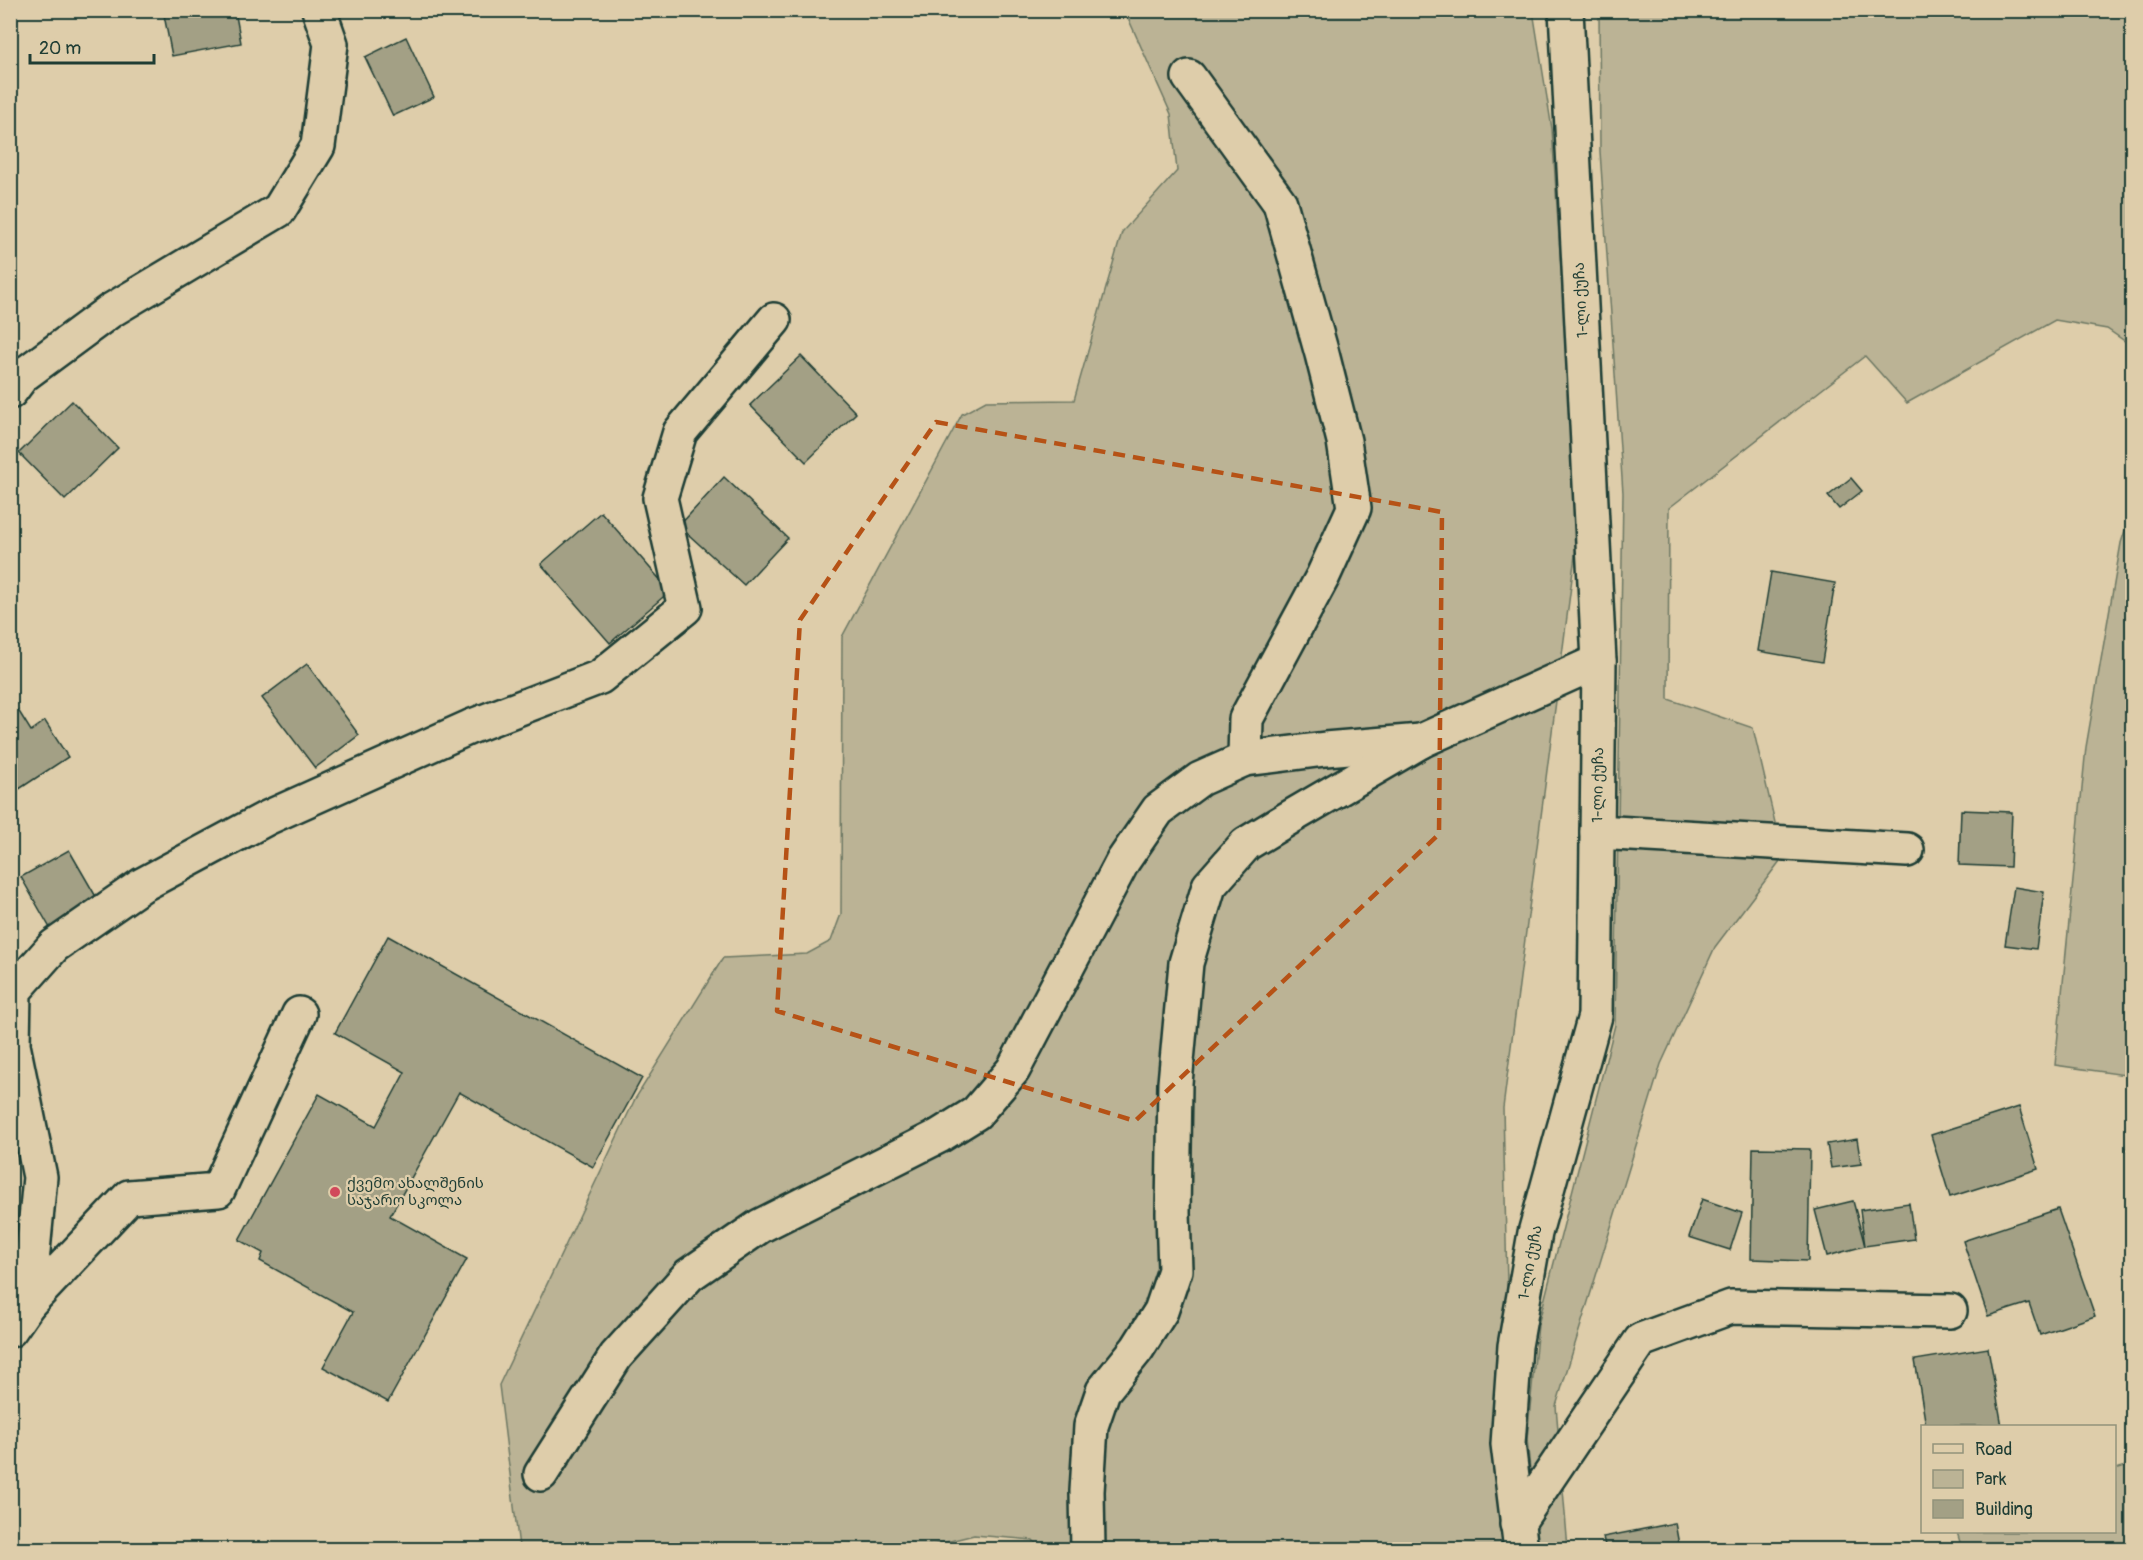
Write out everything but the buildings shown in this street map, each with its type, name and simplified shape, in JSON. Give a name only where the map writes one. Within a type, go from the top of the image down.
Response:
[{"type":"street","points":[[10,392],[22,376],[110,311],[279,210],[318,146],[331,44],[319,10]]},
{"type":"street","name":"1-ლი ქუჩა","points":[[1519,1537],[1508,1444],[1515,1346],[1535,1233],[1595,1016],[1599,661],[1566,10]]},
{"type":"street","points":[[1189,77],[1280,203],[1344,441],[1354,508],[1323,576],[1246,719],[1245,759]]},
{"type":"street","points":[[19,1317],[40,1177],[13,1044],[14,992],[54,946],[142,885],[267,818],[470,727],[600,677],[685,608],[660,498],[680,432],[774,320]]},
{"type":"street","points":[[1088,1550],[1087,1491],[1091,1426],[1103,1391],[1137,1349],[1161,1311],[1174,1270],[1175,1095],[1186,963],[1209,886],[1246,844],[1421,741],[1599,661]]},
{"type":"street","points":[[541,1474],[616,1356],[689,1275],[760,1226],[939,1136],[976,1113],[1013,1070],[1123,861],[1158,810],[1200,778],[1245,759],[1325,749],[1421,741]]},
{"type":"street","points":[[1597,832],[1907,850]]},
{"type":"street","points":[[19,1317],[129,1197],[218,1190],[299,1014]]},
{"type":"street","points":[[1519,1537],[1641,1340],[1731,1307],[1950,1311]]},
{"type":"highlighted area","points":[[936,422],[1442,512],[1439,834],[1135,1121],[777,1011],[800,620]]},
{"type":"green space","points":[[1125,11],[1533,11],[1552,129],[1578,532],[1503,1108],[1513,1549],[1041,1550],[1033,1540],[974,1535],[914,1550],[525,1549],[519,1547],[499,1385],[635,1099],[723,958],[807,954],[831,941],[841,914],[842,637],[962,414],[986,401],[1074,400],[1122,232],[1177,171],[1171,114]]},
{"type":"green space","points":[[1599,11],[2132,11],[2132,346],[2107,329],[2055,320],[1907,403],[1865,356],[1669,508],[1668,699],[1753,728],[1783,857],[1715,947],[1661,1064],[1556,1406],[1568,1549],[1538,1550],[1527,1439],[1538,1325],[1615,1025],[1623,493],[1600,151]]},
{"type":"green space","points":[[2132,509],[2132,1076],[2055,1065],[2086,747],[2121,543]]},
{"type":"green space","points":[[2132,1464],[2132,1549],[1962,1549],[1957,1533],[2116,1533],[2116,1469]]},
{"type":"place","name":"ქვემო ახალშენის საჯარო სკოლა","points":[[335,1192]]}]
